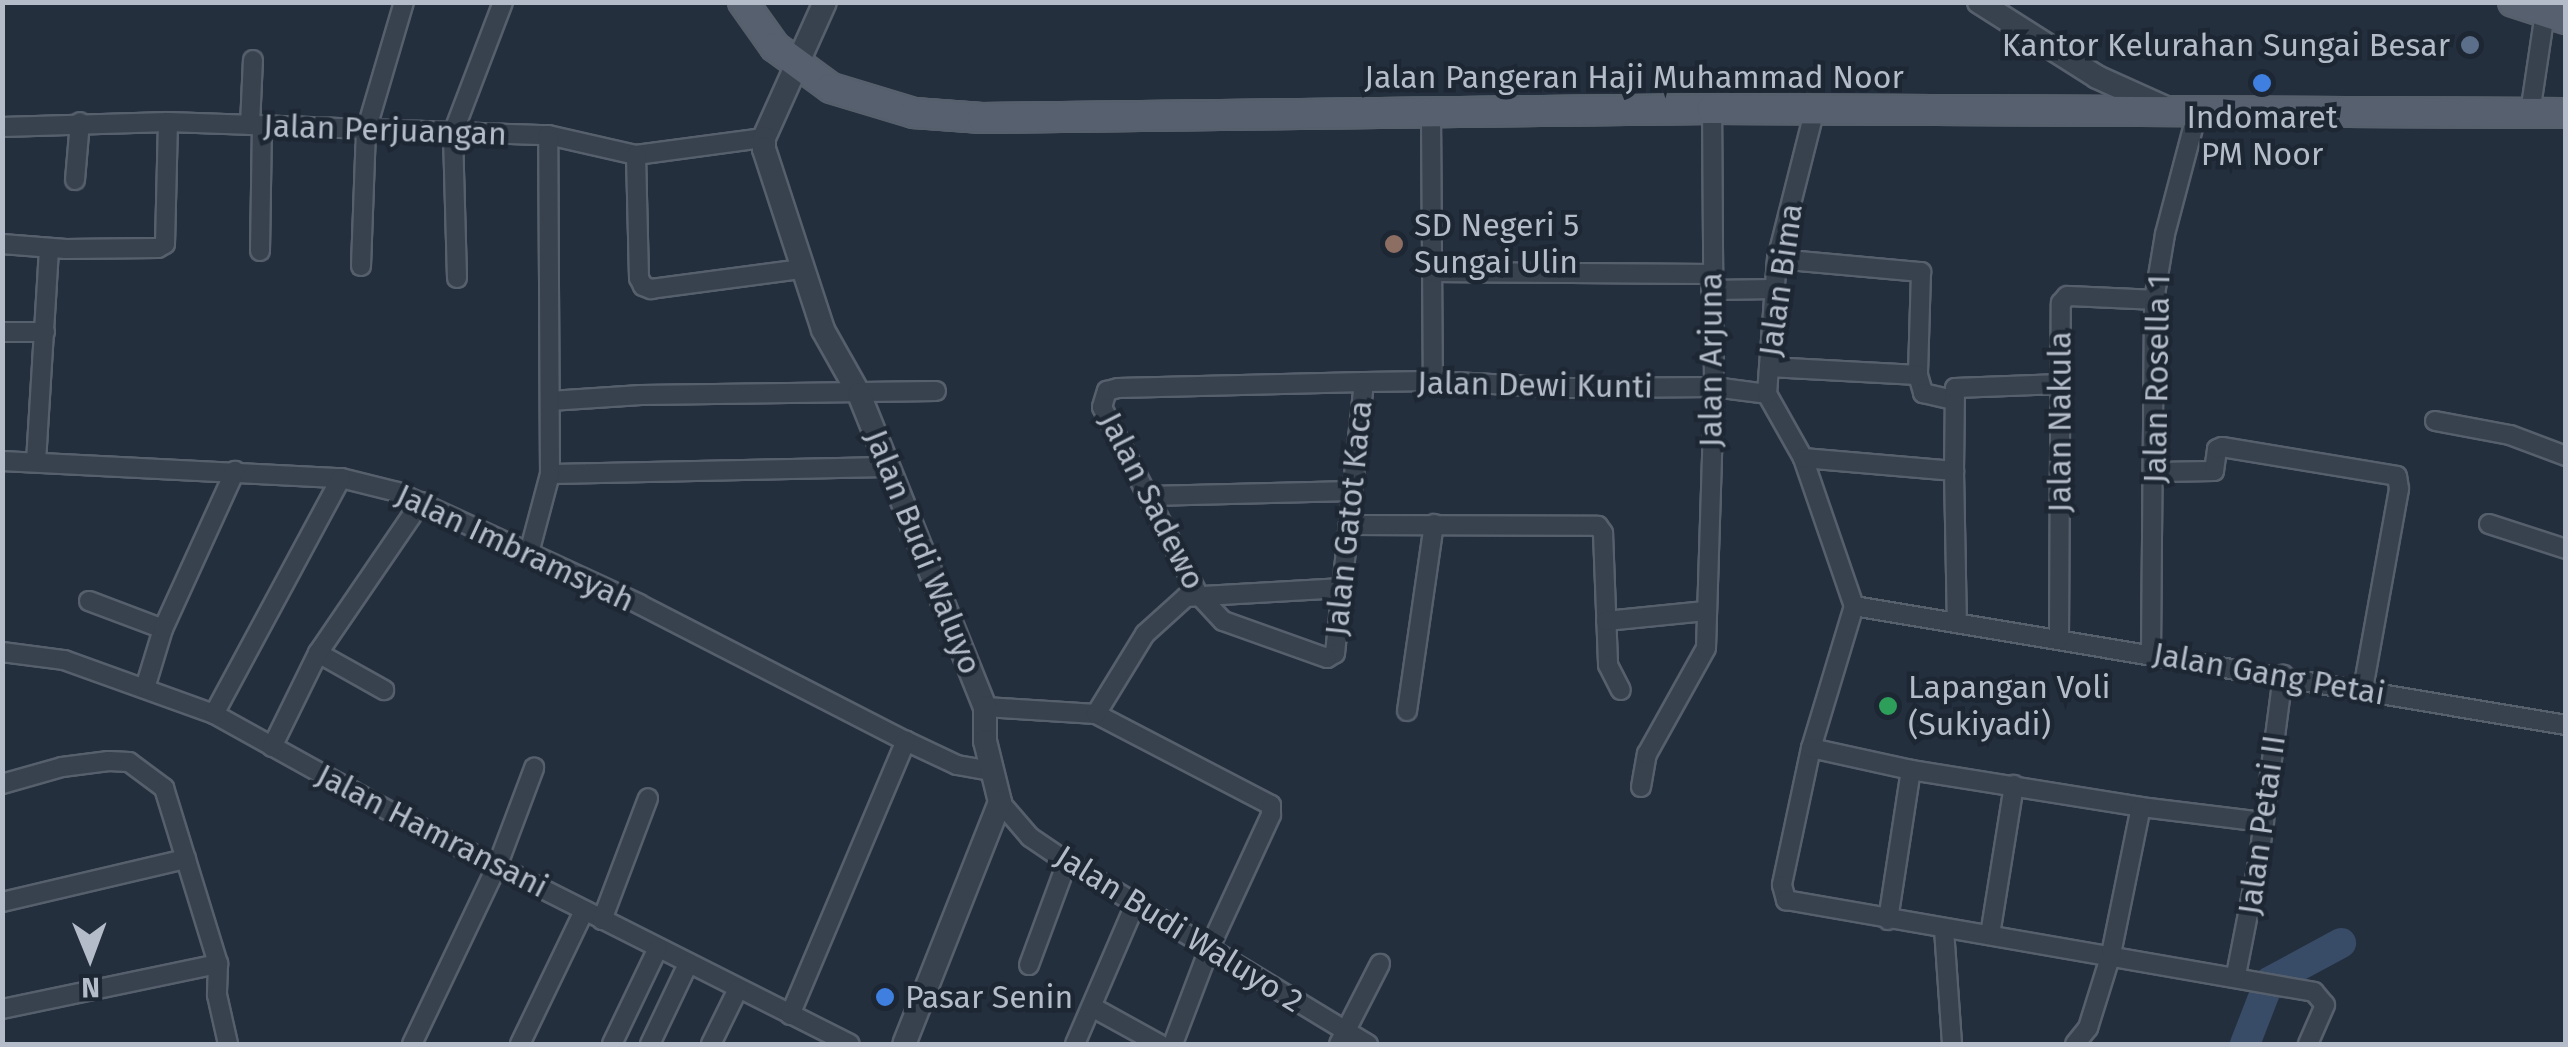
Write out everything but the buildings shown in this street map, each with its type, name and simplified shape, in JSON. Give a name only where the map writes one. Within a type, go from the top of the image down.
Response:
[{"type":"main road","name":"Jalan Pangeran Haji Muhammad Noor","points":[[744,2],[776,47],[796,66],[866,101],[914,113],[982,118],[1712,109],[2168,108],[2566,113]]},
{"type":"street","points":[[362,266],[366,131],[404,2]]},
{"type":"street","points":[[457,278],[453,133],[503,2]]},
{"type":"street","points":[[764,138],[826,2]]},
{"type":"street","points":[[1979,2],[2097,77],[2168,108]]},
{"type":"street","points":[[2530,113],[2540,9]]},
{"type":"street","points":[[253,60],[260,251]]},
{"type":"street","points":[[2085,110],[2096,100],[2097,77]]},
{"type":"street","name":"Jalan Arjuna","points":[[1641,787],[1647,754],[1706,648],[1714,388],[1712,109]]},
{"type":"street","name":"Jalan Bima","points":[[1766,394],[1777,259],[1814,109]]},
{"type":"street","name":"Jalan Rosella 1","points":[[2151,654],[2156,472],[2154,300],[2164,234],[2198,109]]},
{"type":"street","points":[[1431,113],[1433,381]]},
{"type":"street","points":[[75,180],[80,122]]},
{"type":"street","points":[[2,244],[158,248],[166,244],[168,122]]},
{"type":"street","name":"Jalan Perjuangan","points":[[2,127],[168,122],[548,135],[636,155],[764,138]]},
{"type":"street","points":[[529,553],[550,474],[548,135]]},
{"type":"street","name":"Jalan Budi Waluyo","points":[[764,138],[766,162],[823,330],[859,394],[985,707],[990,770],[1000,802]]},
{"type":"street","points":[[636,155],[639,278],[643,286],[651,289],[800,269]]},
{"type":"street","points":[[36,462],[49,248]]},
{"type":"street","points":[[1777,259],[1921,272],[1918,375],[1923,393],[1954,400]]},
{"type":"street","points":[[1432,272],[1711,282],[1775,290]]},
{"type":"street","name":"Jalan Nakula","points":[[2059,640],[2062,298],[2154,300]]},
{"type":"street","points":[[2,332],[45,332]]},
{"type":"street","points":[[1769,367],[1918,375]]},
{"type":"street","name":"Jalan Dewi Kunti","points":[[1364,382],[1714,388],[1766,394]]},
{"type":"street","name":"Jalan Gatot Kaca","points":[[1334,654],[1364,382]]},
{"type":"street","name":"Jalan Sadewo","points":[[1334,654],[1327,658],[1233,626],[1198,594],[1102,406],[1107,391],[1364,382]]},
{"type":"street","points":[[1957,623],[1954,400],[1959,386],[2061,384]]},
{"type":"street","points":[[550,401],[640,395],[936,391]]},
{"type":"street","points":[[1766,394],[1802,458],[1854,606],[1811,748],[1782,893],[1791,904],[2236,975],[2314,992],[2323,1000],[2324,1011],[2308,1044]]},
{"type":"street","points":[[2435,421],[2510,435],[2566,456]]},
{"type":"street","points":[[2156,472],[2214,471],[2217,450],[2222,447],[2397,476],[2399,489],[2363,690]]},
{"type":"street","points":[[1802,458],[1954,470]]},
{"type":"street","name":"Jalan Imbramsyah","points":[[2,461],[341,478],[421,502],[638,604],[906,742],[957,765],[990,770]]},
{"type":"street","points":[[550,474],[889,467]]},
{"type":"street","points":[[145,688],[163,629],[235,471]]},
{"type":"street","points":[[214,714],[341,478]]},
{"type":"street","points":[[1148,496],[1354,491]]},
{"type":"street","points":[[272,747],[318,652],[421,502]]},
{"type":"street","points":[[1407,711],[1434,524]]},
{"type":"street","points":[[2489,524],[2566,549]]},
{"type":"street","points":[[1350,525],[1598,526],[1603,533],[1608,665],[1620,690]]},
{"type":"street","points":[[1096,714],[1145,634],[1176,603],[1198,594],[1343,588]]},
{"type":"street","points":[[89,601],[163,629]]},
{"type":"street","name":"Jalan Gang Petai","points":[[1854,606],[2566,724]]},
{"type":"street","points":[[1606,621],[1706,611]]},
{"type":"street","name":"Jalan Hamransani","points":[[2,652],[64,660],[214,714],[396,815],[850,1044]]},
{"type":"street","points":[[318,652],[384,690]]},
{"type":"street","name":"Jalan Petai II","points":[[2236,975],[2264,822],[2283,675]]},
{"type":"street","points":[[985,707],[1096,714],[1267,800],[1271,816],[1209,950],[1173,1044]]},
{"type":"street","points":[[790,1015],[906,742]]},
{"type":"street","points":[[1811,748],[1911,770],[2141,808],[2264,822]]},
{"type":"street","points":[[2,784],[86,762],[129,762],[164,788],[218,964],[217,995],[228,1044]]},
{"type":"street","points":[[412,1044],[498,864],[534,768]]},
{"type":"street","points":[[1888,920],[1911,770]]},
{"type":"street","points":[[1990,935],[2014,786]]},
{"type":"street","points":[[602,920],[648,798]]},
{"type":"street","points":[[904,1044],[1000,802]]},
{"type":"street","name":"Jalan Budi Waluyo 2","points":[[1000,802],[1030,837],[1067,862],[1343,1038],[1368,1044]]},
{"type":"street","points":[[2075,1044],[2088,1028],[2111,954],[2141,808]]},
{"type":"street","points":[[2,902],[186,859]]},
{"type":"street","points":[[1030,966],[1067,862]]},
{"type":"street","points":[[1075,1044],[1135,905]]},
{"type":"street","points":[[520,1044],[584,910]]},
{"type":"street","points":[[1944,929],[1952,1044]]},
{"type":"street","points":[[612,1044],[658,948]]},
{"type":"street","points":[[2,1008],[218,964]]},
{"type":"street","points":[[650,1044],[688,964]]},
{"type":"street","points":[[1343,1038],[1380,964]]},
{"type":"street","points":[[711,1044],[738,989]]},
{"type":"street","points":[[1092,1007],[1159,1044]]},
{"type":"waterway","points":[[2245,1044],[2269,982],[2341,943]]},
{"type":"place","name":"Kantor Kelurahan Sungai Besar","points":[[2470,45]]},
{"type":"place","name":"Indomaret PM Noor","points":[[2262,83]]},
{"type":"place","name":"SD Negeri 5 Sungai Ulin","points":[[1394,244]]},
{"type":"place","name":"Lapangan Voli (Sukiyadi)","points":[[1888,706]]},
{"type":"place","name":"Pasar Senin","points":[[885,997]]}]
